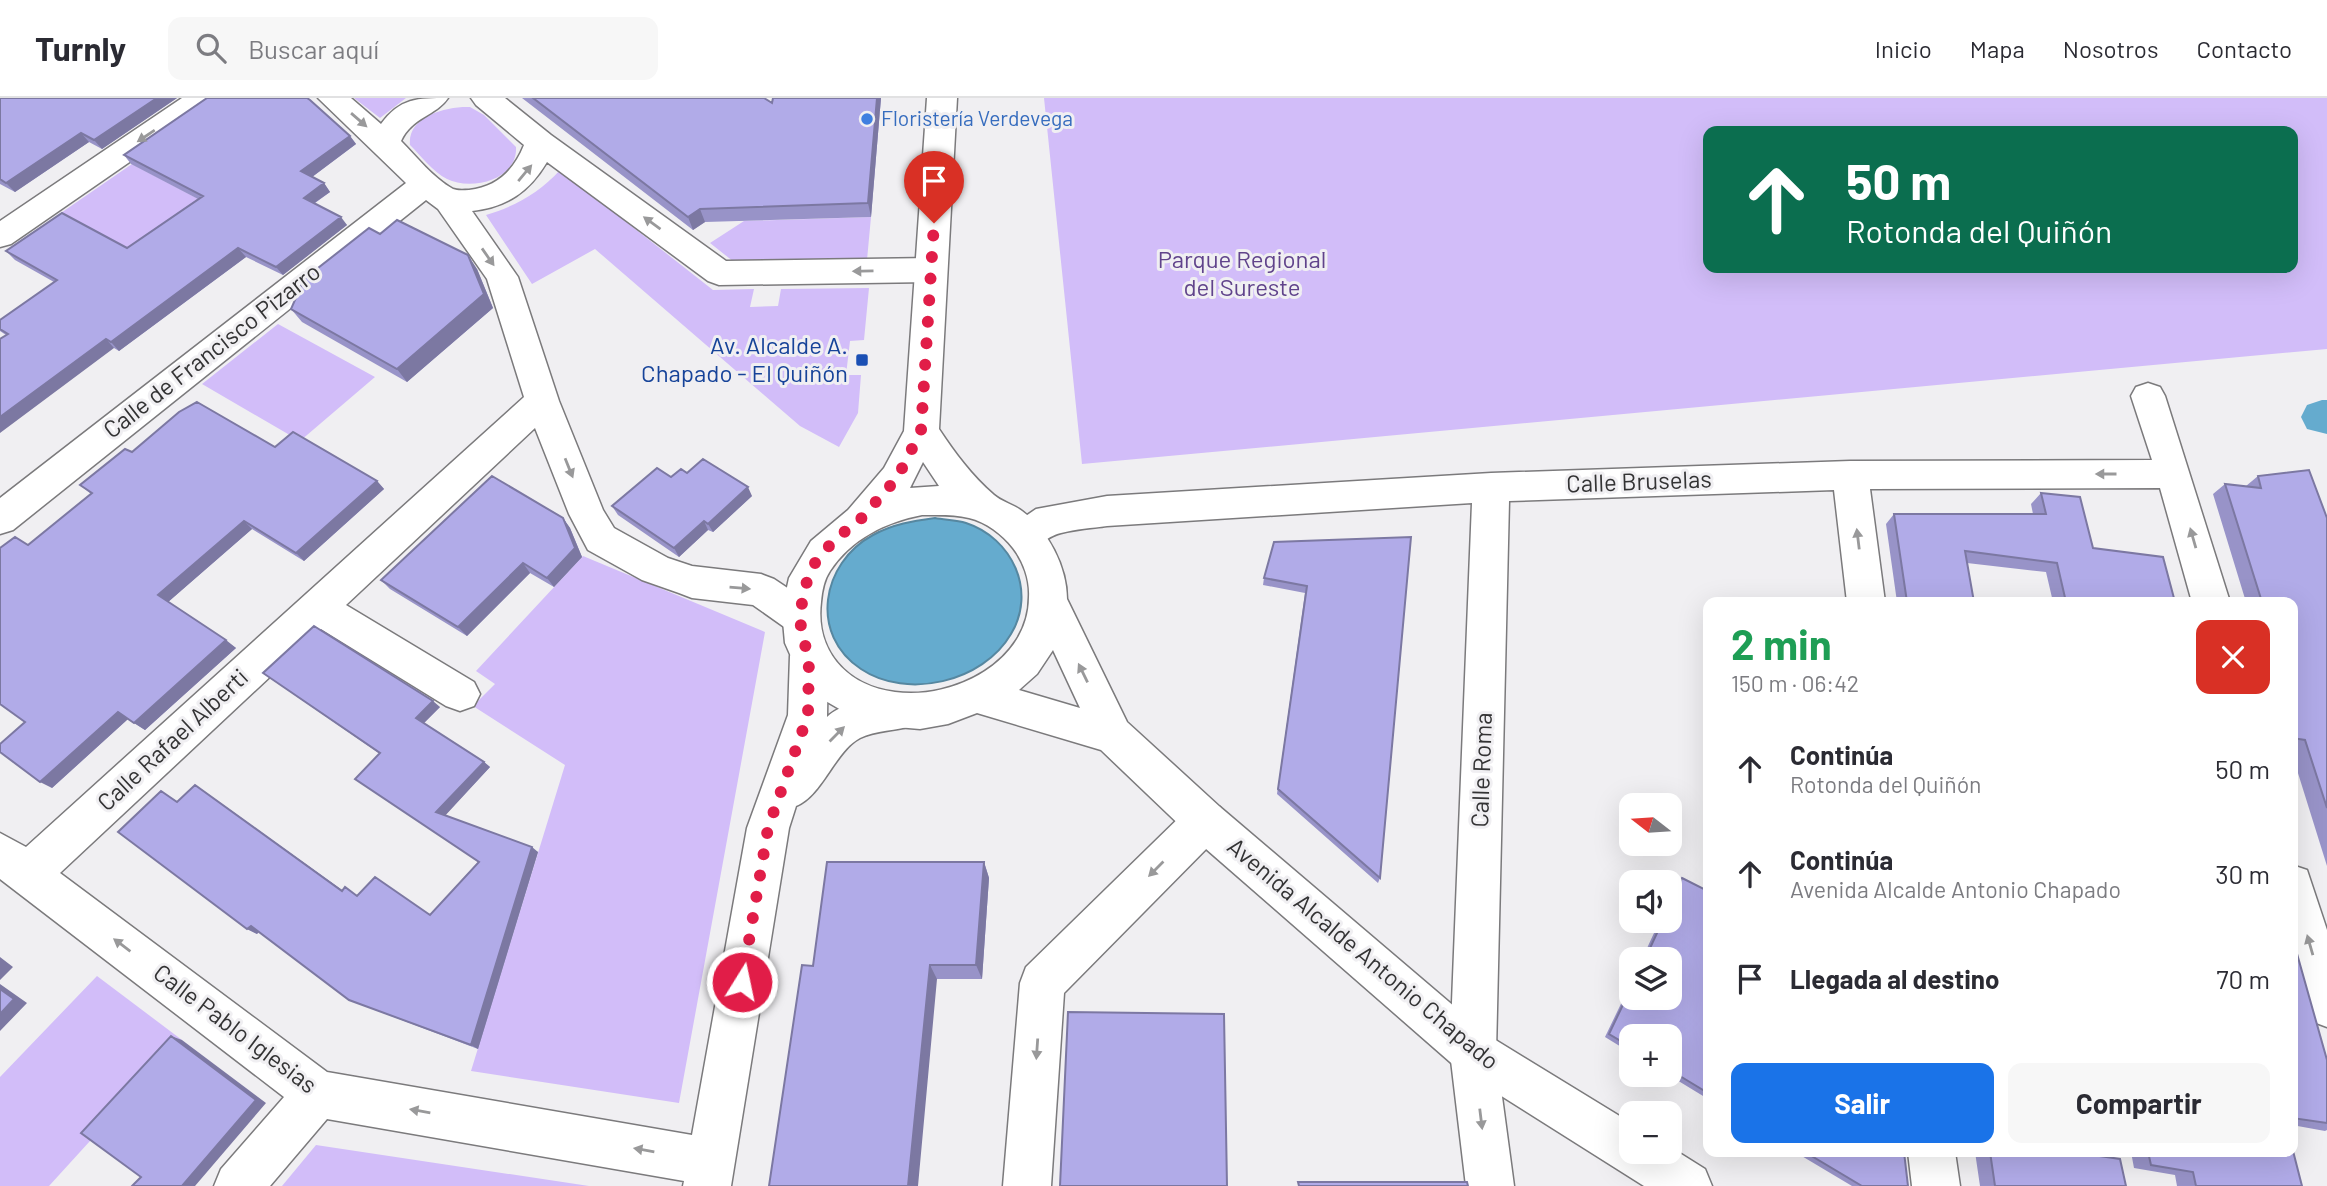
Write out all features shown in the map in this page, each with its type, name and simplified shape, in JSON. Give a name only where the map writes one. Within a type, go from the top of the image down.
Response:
[{"type":"street","points":[[0,236],[202,98]]},
{"type":"street","points":[[333,98],[437,192],[502,277],[542,401],[587,514],[601,539],[655,569],[692,582],[761,590],[800,617]]},
{"type":"street","points":[[385,143],[394,123],[408,111],[433,98]]},
{"type":"street","points":[[900,712],[861,702],[830,683],[809,656],[802,637],[800,617],[804,589],[815,563],[835,539],[859,521],[897,478],[921,431],[942,98]]},
{"type":"street","points":[[497,100],[540,142],[719,273],[931,270]]},
{"type":"street","points":[[437,192],[479,199],[502,192],[519,182],[532,167],[540,142]]},
{"type":"street","name":"Calle de Francisco Pizarro","points":[[0,519],[437,192]]},
{"type":"street","points":[[2148,396],[2210,597]]},
{"type":"street","name":"Calle Rafael Alberti","points":[[14,864],[317,607],[542,401]]},
{"type":"street","points":[[921,431],[953,478],[984,508]]},
{"type":"street","name":"Calle Bruselas","points":[[1027,535],[1049,520],[1107,511],[1491,487],[1850,475],[2174,474]]},
{"type":"street","points":[[1850,475],[1865,597]]},
{"type":"street","name":"Calle Roma","points":[[1490,1186],[1473,1052],[1491,487]]},
{"type":"street","points":[[768,828],[814,758],[848,723],[900,712],[941,710],[980,697],[1016,672],[1040,640],[1050,603],[1047,571],[1027,535],[1009,520],[984,508],[954,500],[922,500],[889,507],[859,521]]},
{"type":"street","name":"Avenida Alcalde Antonio Chapado","points":[[1050,603],[1113,735],[1205,821],[1473,1052],[1619,1143]]},
{"type":"street","points":[[317,607],[460,694]]},
{"type":"street","points":[[709,1174],[768,828],[808,715],[809,656]]},
{"type":"street","name":"Avenida Alcalde Antonio Chapado","points":[[980,697],[1113,735]]},
{"type":"street","points":[[1027,1186],[1042,983],[1205,821]]},
{"type":"street","name":"Calle Pablo Iglesias","points":[[14,864],[318,1094],[709,1174]]},
{"type":"street","points":[[2298,906],[2327,1005]]},
{"type":"street","points":[[238,1186],[318,1094]]},
{"type":"street","points":[[1933,1157],[1936,1186]]},
{"type":"street","name":"Avenida Alcalde Antonio Chapado","points":[[1653,1164],[1688,1186]]},
{"type":"green space","points":[[354,98],[406,98],[380,118]]},
{"type":"green space","name":"Parque Regional del Sureste","points":[[1044,98],[2327,98],[2327,349],[1082,464]]},
{"type":"green space","points":[[470,107],[484,115],[516,147],[515,158],[501,175],[480,183],[468,184],[442,176],[410,145],[411,135],[422,120],[450,108]]},
{"type":"green space","points":[[132,164],[210,205],[136,257],[58,215]]},
{"type":"green space","points":[[560,170],[713,290],[754,289],[750,307],[778,306],[781,289],[869,288],[864,340],[850,341],[846,375],[861,375],[858,413],[839,447],[800,426],[595,249],[532,284],[486,215],[526,198]]},
{"type":"green space","points":[[871,217],[867,260],[734,262],[710,243],[744,221]]},
{"type":"green space","points":[[278,324],[375,377],[300,441],[202,384]]},
{"type":"green space","points":[[583,556],[765,632],[679,1103],[471,1071],[565,765],[473,706],[495,684],[476,671]]},
{"type":"green space","points":[[97,976],[182,1040],[49,1186],[0,1186],[0,1077]]},
{"type":"green space","points":[[316,1145],[589,1186],[282,1186]]},
{"type":"water","points":[[935,518],[966,523],[982,530],[1007,553],[1016,568],[1020,584],[1018,618],[1011,634],[998,651],[963,674],[943,681],[921,684],[880,678],[861,669],[844,655],[834,638],[828,619],[828,600],[833,581],[842,563],[855,547],[873,535],[896,526]]},
{"type":"building","points":[[0,98],[157,98],[94,140],[81,133],[6,183],[0,179]]},
{"type":"building","points":[[207,98],[310,100],[350,136],[301,171],[324,183],[304,198],[341,217],[276,267],[238,248],[111,342],[106,339],[0,417],[0,339],[8,334],[0,329],[0,320],[57,280],[6,251],[62,213],[127,248],[203,196],[124,155]]},
{"type":"building","points":[[533,98],[764,98],[772,103],[773,98],[877,98],[868,203],[700,209],[688,217]]},
{"type":"building","points":[[397,220],[468,255],[484,294],[397,369],[291,309],[304,279],[369,228],[380,234]]},
{"type":"building","points":[[197,402],[275,447],[293,432],[377,481],[296,553],[244,521],[158,595],[226,640],[134,723],[118,712],[40,782],[0,752],[0,744],[25,722],[0,704],[0,548],[15,537],[28,545],[92,493],[80,485],[125,449],[132,452],[179,412]]},
{"type":"building","points":[[703,459],[748,487],[708,524],[704,521],[674,548],[612,506],[657,468],[671,477],[681,469],[687,473]]},
{"type":"building","points":[[2309,470],[2327,518],[2327,808],[2305,740],[2298,739],[2298,597],[2260,597],[2225,484],[2261,488],[2258,476]]},
{"type":"building","points":[[492,476],[563,518],[575,548],[547,578],[523,563],[458,627],[381,580]]},
{"type":"building","points":[[2041,493],[2080,497],[2093,548],[2163,557],[2174,597],[2065,597],[2057,563],[1965,551],[1973,597],[1906,597],[1894,514],[2046,514]]},
{"type":"building","points":[[1411,537],[1380,878],[1278,789],[1307,586],[1264,578],[1274,542]]},
{"type":"building","points":[[314,626],[433,701],[416,718],[484,762],[436,812],[532,847],[471,1045],[349,1000],[251,926],[247,929],[118,832],[161,791],[177,802],[195,785],[342,891],[345,887],[357,896],[375,877],[430,915],[479,862],[355,779],[380,753],[263,673]]},
{"type":"building","points":[[827,862],[984,862],[976,965],[930,965],[908,1186],[769,1186],[802,965],[813,966]]},
{"type":"building","points":[[1682,878],[1703,888],[1703,1090],[1682,1077],[1682,1024],[1619,1024],[1619,1040],[1609,1034],[1620,1010],[1682,1010],[1682,947],[1651,947],[1657,933],[1682,933]]},
{"type":"building","points":[[2298,957],[2327,1060],[2327,1123],[2298,1119]]},
{"type":"building","points":[[0,989],[14,999],[0,1014]]},
{"type":"building","points":[[1068,1012],[1224,1014],[1227,1186],[1060,1186]]},
{"type":"building","points":[[171,1036],[256,1100],[182,1186],[132,1186],[141,1177],[81,1133]]},
{"type":"building","points":[[1813,1157],[1905,1157],[1908,1186],[1862,1186]]},
{"type":"building","points":[[1991,1157],[2120,1159],[2126,1186],[1995,1186]]},
{"type":"building","points":[[2149,1157],[2295,1157],[2302,1186],[2196,1186],[2193,1172],[2151,1165]]},
{"type":"building","points":[[1298,1182],[1467,1182],[1468,1186],[1299,1186]]},
{"type":"waterway","points":[[2322,417],[2327,417]]},
{"type":"place","name":"Floristería Verdevega","points":[[867,119]]},
{"type":"place","name":"Av. Alcalde A. Chapado - El Quiñón","points":[[862,360]]},
{"type":"route","points":[[742,982],[768,828],[808,715],[809,656],[802,637],[800,617],[804,589],[815,563],[835,539],[859,521],[897,478],[921,431],[934,223]]}]
